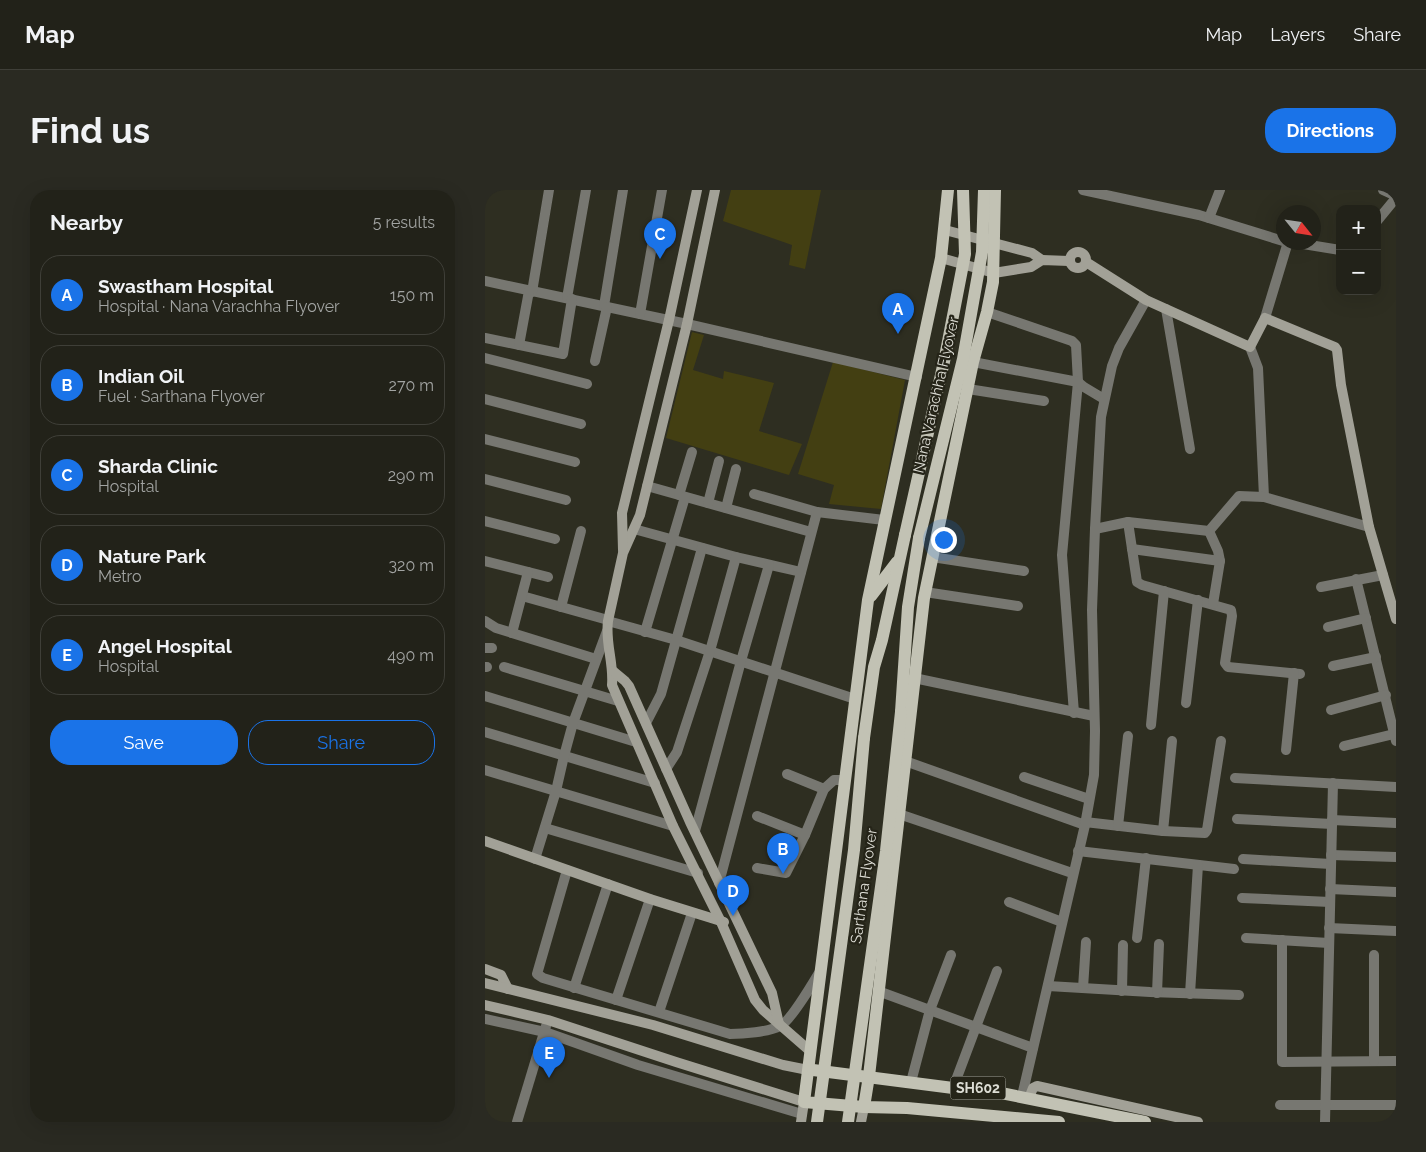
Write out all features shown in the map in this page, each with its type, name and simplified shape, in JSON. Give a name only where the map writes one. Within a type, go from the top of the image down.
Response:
[{"type":"main road","points":[[802,1112],[868,600],[941,258],[948,190]]},
{"type":"main road","name":"Nana Varachha Flyover","points":[[874,667],[882,640],[945,357],[965,254],[963,190]]},
{"type":"main road","name":"Nana Varachha Flyover","points":[[905,654],[908,606],[919,538],[963,359],[982,252],[984,190]]},
{"type":"main road","points":[[864,1107],[925,592],[967,389],[987,312],[994,273],[995,190]]},
{"type":"main road","points":[[868,600],[900,558]]},
{"type":"main road","points":[[908,606],[919,635]]},
{"type":"main road","points":[[905,654],[919,635]]},
{"type":"main road","points":[[863,640],[874,667]]},
{"type":"main road","name":"Sarthana Flyover","points":[[848,1122],[886,851],[901,712],[905,654]]},
{"type":"main road","name":"Sarthana Flyover","points":[[817,1122],[855,850],[865,738],[874,667]]},
{"type":"main road","name":"SH602","points":[[808,1070],[869,1076],[953,1088],[976,1088],[1145,1122]]},
{"type":"main road","name":"SH602","points":[[802,1112],[864,1107],[907,1108],[1010,1120],[1059,1122]]},
{"type":"street","points":[[519,345],[549,190]]},
{"type":"street","points":[[485,338],[563,354],[586,190]]},
{"type":"street","points":[[595,361],[606,307],[623,190]]},
{"type":"street","points":[[640,314],[662,190]]},
{"type":"street","points":[[623,553],[622,513],[669,320],[697,190]]},
{"type":"street","points":[[535,859],[556,791],[573,723],[608,624],[623,553],[640,515],[687,324],[715,190]]},
{"type":"street","points":[[1083,190],[1117,194],[1209,218],[1276,239]]},
{"type":"street","points":[[1209,218],[1220,190]]},
{"type":"street","points":[[1381,215],[1396,197],[1383,190]]},
{"type":"street","points":[[945,230],[1032,253],[1042,260],[1069,261],[1070,256],[1080,252],[1085,254],[1086,262],[1146,300],[1250,347],[1258,368],[1264,497]]},
{"type":"street","points":[[1321,247],[1336,249]]},
{"type":"street","points":[[1250,347],[1265,318],[1287,250]]},
{"type":"street","points":[[941,258],[994,273],[1031,267],[1042,260]]},
{"type":"street","points":[[485,283],[669,320],[917,377]]},
{"type":"street","points":[[1026,1097],[1033,1048],[1085,824],[1094,775],[1092,610],[1101,417],[1112,366],[1119,348],[1146,300]]},
{"type":"street","points":[[1166,309],[1190,449]]},
{"type":"street","points":[[987,312],[1075,342],[1076,346],[1078,382],[1062,555],[1075,713]]},
{"type":"street","points":[[1265,318],[1332,346],[1337,350],[1341,385],[1369,527],[1383,574],[1392,592],[1396,619]]},
{"type":"street","points":[[485,358],[587,384]]},
{"type":"street","points":[[973,362],[1078,382],[1104,399]]},
{"type":"street","points":[[967,389],[1044,401]]},
{"type":"street","points":[[485,399],[581,424]]},
{"type":"street","points":[[485,439],[575,462]]},
{"type":"street","points":[[645,632],[673,540],[692,452]]},
{"type":"street","points":[[708,503],[719,461]]},
{"type":"street","points":[[726,508],[736,469]]},
{"type":"street","points":[[485,479],[566,500]]},
{"type":"street","points":[[647,486],[811,532]]},
{"type":"street","points":[[755,494],[817,512],[884,520]]},
{"type":"street","points":[[1209,531],[1237,497],[1264,497],[1369,527]]},
{"type":"street","points":[[719,882],[817,512]]},
{"type":"street","points":[[485,520],[555,539]]},
{"type":"street","points":[[1095,529],[1128,522],[1209,531]]},
{"type":"street","points":[[1128,522],[1137,582],[1227,608],[1232,613],[1225,663],[1228,667],[1297,673],[1286,750]]},
{"type":"street","points":[[634,529],[801,572]]},
{"type":"street","points":[[561,607],[581,531]]},
{"type":"street","points":[[1209,531],[1218,551],[1220,561],[1213,604]]},
{"type":"street","points":[[646,723],[661,694],[702,548]]},
{"type":"street","points":[[1132,549],[1220,561]]},
{"type":"street","points":[[666,769],[676,755],[710,652],[737,557]]},
{"type":"street","points":[[932,557],[1024,571]]},
{"type":"street","points":[[485,561],[548,577]]},
{"type":"street","points":[[692,826],[769,565]]},
{"type":"street","points":[[512,633],[529,572]]},
{"type":"street","points":[[1321,586],[1383,574]]},
{"type":"street","points":[[1344,746],[1395,738],[1386,695],[1356,579]]},
{"type":"street","points":[[1151,725],[1164,591]]},
{"type":"street","points":[[925,592],[1019,606]]},
{"type":"street","points":[[522,596],[561,607],[608,624],[676,640],[855,699]]},
{"type":"street","points":[[1186,704],[1198,600]]},
{"type":"street","points":[[1329,627],[1366,618]]},
{"type":"street","points":[[485,621],[496,628],[596,659]]},
{"type":"street","points":[[608,624],[613,671],[612,685],[618,701],[674,828],[698,873],[755,1000],[763,1010],[810,1051]]},
{"type":"street","points":[[1333,666],[1376,657]]},
{"type":"street","points":[[503,667],[618,701]]},
{"type":"street","points":[[613,671],[629,686],[692,826],[772,993],[780,1025]]},
{"type":"street","points":[[914,678],[1094,716]]},
{"type":"street","points":[[1331,710],[1386,695]]},
{"type":"street","points":[[485,696],[636,742]]},
{"type":"street","points":[[485,732],[655,783]]},
{"type":"street","points":[[1118,826],[1128,736]]},
{"type":"street","points":[[1163,831],[1172,741]]},
{"type":"street","points":[[905,761],[1085,824],[1205,833],[1221,741]]},
{"type":"street","points":[[485,770],[674,828],[692,826]]},
{"type":"street","points":[[787,774],[824,789]]},
{"type":"street","points":[[1024,777],[1089,798]]},
{"type":"street","points":[[1235,778],[1396,787]]},
{"type":"street","points":[[757,868],[786,874],[824,789],[834,780],[844,780]]},
{"type":"street","points":[[1325,1122],[1333,783]]},
{"type":"street","points":[[899,814],[1073,874]]},
{"type":"street","points":[[757,816],[805,835]]},
{"type":"street","points":[[1237,819],[1396,823]]},
{"type":"street","points":[[545,828],[698,873]]},
{"type":"street","points":[[485,841],[692,913],[721,922],[738,922]]},
{"type":"street","points":[[1078,850],[1234,868]]},
{"type":"street","points":[[1243,859],[1396,857]]},
{"type":"street","points":[[1137,938],[1146,858]]},
{"type":"street","points":[[1190,994],[1198,865]]},
{"type":"street","points":[[567,870],[537,974],[543,978],[730,1034],[749,1033],[780,1025],[799,1005],[820,972]]},
{"type":"street","points":[[573,988],[609,884]]},
{"type":"street","points":[[1330,889],[1396,892]]},
{"type":"street","points":[[1242,898],[1330,902]]},
{"type":"street","points":[[616,1000],[650,899]]},
{"type":"street","points":[[1009,902],[1062,922]]},
{"type":"street","points":[[659,1012],[692,913]]},
{"type":"street","points":[[1329,928],[1396,931]]},
{"type":"street","points":[[1246,938],[1329,943]]},
{"type":"street","points":[[1282,940],[1281,1060],[1283,1062],[1396,1061]]},
{"type":"street","points":[[1083,988],[1086,942]]},
{"type":"street","points":[[1157,993],[1159,944]]},
{"type":"street","points":[[1122,991],[1123,945]]},
{"type":"street","points":[[911,1082],[930,1010],[951,955]]},
{"type":"street","points":[[1374,955],[1374,1062]]},
{"type":"street","points":[[485,969],[501,975],[508,989]]},
{"type":"street","points":[[953,1088],[997,971]]},
{"type":"street","points":[[485,983],[629,1018],[783,1065],[808,1070]]},
{"type":"street","points":[[1048,986],[1157,993],[1239,995]]},
{"type":"street","points":[[877,991],[1033,1048]]},
{"type":"street","points":[[485,1005],[548,1020],[676,1062],[802,1112]]},
{"type":"street","points":[[485,1019],[545,1032],[672,1076],[802,1112]]},
{"type":"street","points":[[517,1122],[548,1020]]},
{"type":"street","points":[[672,1076],[676,1062]]},
{"type":"street","points":[[1026,1097],[1037,1086],[1198,1122]]},
{"type":"street","points":[[1280,1105],[1396,1105]]},
{"type":"street","points":[[861,1122],[864,1107]]},
{"type":"shaded area","points":[[731,190],[821,190],[805,269],[789,265],[792,245],[723,221]]},
{"type":"shaded area","points":[[692,332],[704,335],[693,370],[723,379],[724,371],[774,383],[759,431],[802,444],[789,475],[666,438]]},
{"type":"shaded area","points":[[833,362],[905,380],[881,509],[829,504],[834,485],[798,474]]},
{"type":"place","name":"Sharda Clinic","points":[[660,259]]},
{"type":"place","name":"Swastham Hospital","points":[[898,334]]},
{"type":"place","name":"Indian Oil","points":[[783,874]]},
{"type":"place","name":"Nature Park","points":[[733,916]]},
{"type":"place","name":"Angel Hospital","points":[[549,1078]]}]
